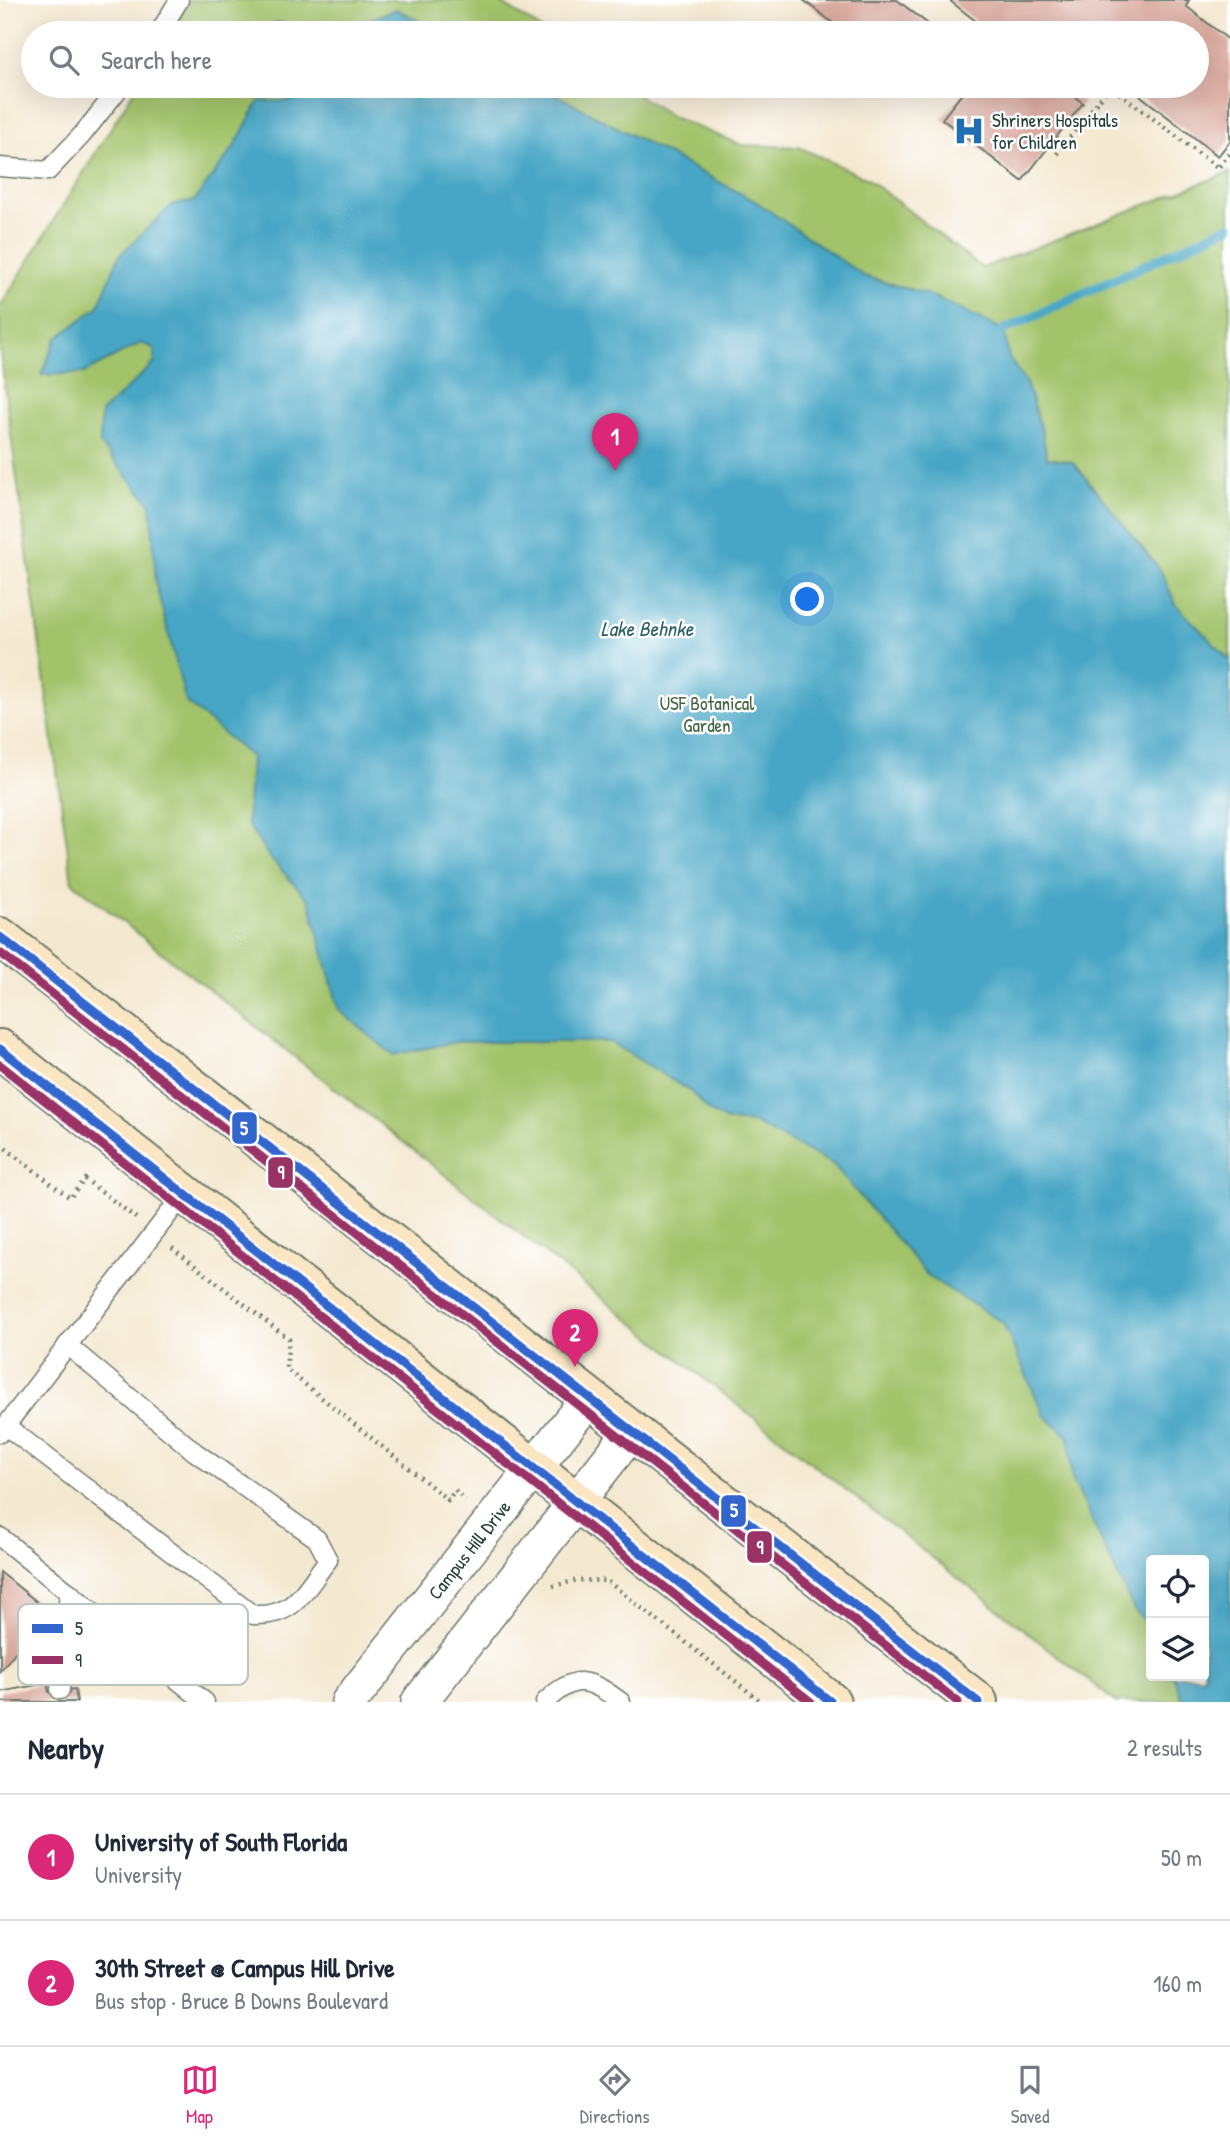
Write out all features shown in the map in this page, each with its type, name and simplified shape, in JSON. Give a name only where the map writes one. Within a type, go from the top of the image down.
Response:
[{"type":"main road","points":[[0,937],[978,1702]]},
{"type":"main road","points":[[0,1049],[831,1702]]},
{"type":"street","name":"Campus Hill Drive","points":[[349,1702],[589,1398]]},
{"type":"street","points":[[419,1702],[632,1431]]},
{"type":"lane","points":[[166,21],[179,0]]},
{"type":"lane","points":[[0,167],[48,171],[111,98]]},
{"type":"lane","points":[[184,1194],[3,1429],[238,1604]]},
{"type":"lane","points":[[67,1345],[195,1452],[317,1539],[328,1560],[289,1610],[270,1616],[253,1615],[248,1611]]},
{"type":"lane","points":[[0,1536],[84,1604]]},
{"type":"lane","points":[[68,1604],[69,1592]]},
{"type":"lane","points":[[545,1702],[559,1688],[573,1681],[589,1682],[621,1702]]},
{"type":"lane","points":[[60,1685],[60,1690]]},
{"type":"lane","points":[[184,1685],[205,1702]]},
{"type":"path","points":[[1057,154],[1101,98]]},
{"type":"path","points":[[1126,98],[1218,168],[1230,153]]},
{"type":"path","points":[[0,1144],[70,1198],[85,1178],[289,1339],[286,1369],[447,1500],[455,1490],[468,1503]]},
{"type":"path","points":[[552,1586],[578,1580],[607,1581],[762,1702]]},
{"type":"green space","points":[[190,0],[497,0],[529,21],[177,21]]},
{"type":"green space","name":"Lake Behnke","points":[[130,98],[643,98],[674,118],[742,145],[799,147],[868,179],[982,268],[1230,172],[1230,1702],[1116,1702],[72,882],[0,354],[0,307]]},
{"type":"water","points":[[396,9],[419,21],[366,21]]},
{"type":"water","name":"Lake Behnke","points":[[304,98],[562,98],[755,201],[864,276],[932,296],[1004,330],[1009,358],[1026,383],[1042,431],[1047,458],[1073,462],[1161,571],[1176,605],[1230,660],[1230,1702],[1183,1702],[1175,1681],[1209,1681],[1209,1555],[1146,1555],[1146,1622],[1134,1610],[1072,1478],[1069,1437],[1044,1415],[1003,1323],[928,1276],[833,1164],[754,1123],[727,1121],[710,1112],[690,1091],[610,1042],[456,1042],[393,1055],[339,1010],[309,900],[270,858],[247,824],[251,757],[186,702],[156,585],[151,504],[100,444],[101,413],[155,362],[154,348],[141,343],[84,373],[41,375],[56,339],[98,307],[119,256],[173,204],[194,201],[234,147],[259,101]]},
{"type":"building","points":[[803,0],[897,0],[924,21],[830,21]]},
{"type":"building","points":[[949,0],[1189,0],[1186,6],[1205,21],[976,21]]},
{"type":"building","points":[[1209,24],[1230,41],[1230,141],[1218,156],[1143,98],[1209,98]]},
{"type":"building","points":[[959,98],[1076,98],[1083,103],[1022,181],[942,119]]},
{"type":"building","points":[[0,1572],[39,1604],[18,1604],[18,1648],[0,1671]]},
{"type":"building","points":[[47,1685],[49,1692],[75,1689],[77,1702],[0,1702],[0,1692]]},
{"type":"waterway","points":[[1004,330],[1230,226]]},
{"type":"transit line","name":"5","points":[[0,937],[978,1702]]},
{"type":"transit line","name":"9","points":[[0,953],[958,1702]]},
{"type":"transit line","name":"5","points":[[0,1049],[831,1702]]},
{"type":"transit line","name":"9","points":[[0,1065],[811,1702]]},
{"type":"place","name":"Shriners Hospitals for Children","points":[[969,131]]},
{"type":"place","name":"University of South Florida","points":[[615,471]]},
{"type":"place","name":"30th Street @ Campus Hill Drive","points":[[575,1367]]},
{"type":"park label","name":"USF Botanical Garden","points":[[707,714]]}]
